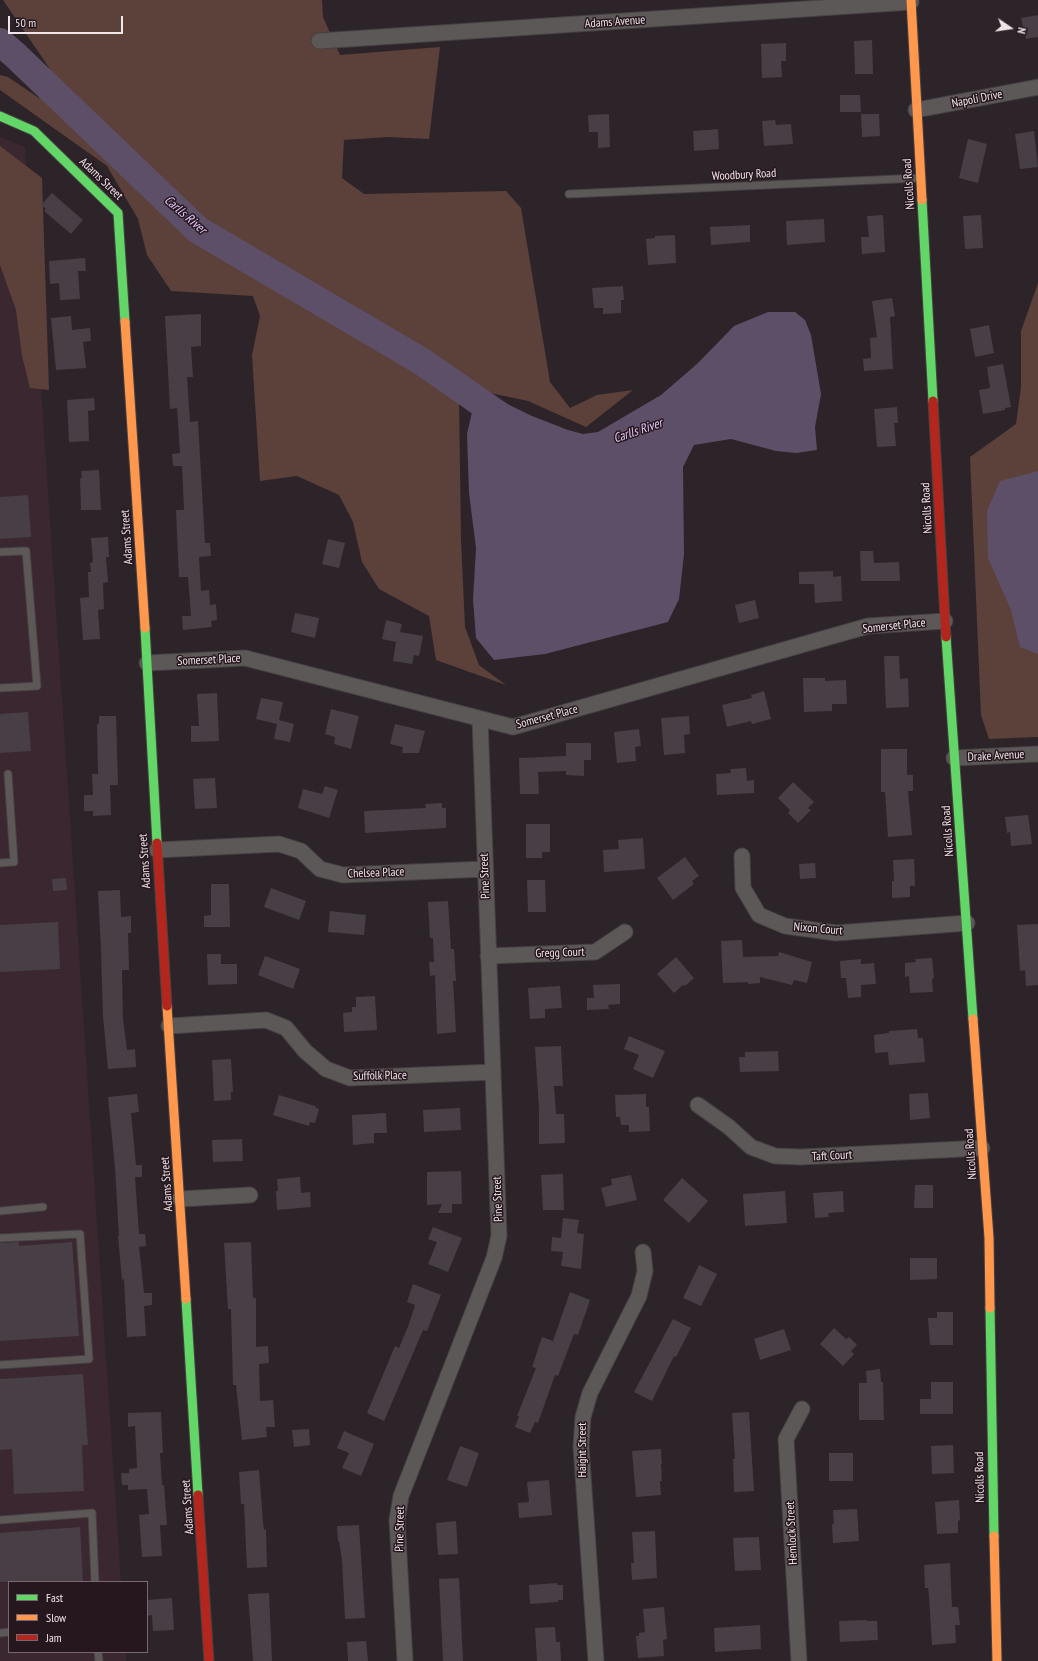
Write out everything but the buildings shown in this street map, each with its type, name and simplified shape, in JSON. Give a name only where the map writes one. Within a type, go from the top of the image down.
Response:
[{"type":"street","name":"Adams Avenue","points":[[319,41],[911,1]]},
{"type":"street","name":"Nicolls Road","points":[[911,1],[945,621],[989,1238],[990,1382],[997,1661]]},
{"type":"street","name":"Napoli Drive","points":[[916,110],[1038,87]]},
{"type":"street","name":"Adams Street","points":[[0,116],[34,131],[118,213],[147,663],[168,1026],[210,1661]]},
{"type":"street","name":"Somerset Place","points":[[147,663],[245,658],[480,720],[513,727],[868,626],[945,621]]},
{"type":"street","name":"Pine Street","points":[[405,1661],[397,1520],[401,1496],[494,1258],[499,1236],[480,720]]},
{"type":"street","name":"Drake Avenue","points":[[954,758],[1038,754]]},
{"type":"street","name":"Chelsea Place","points":[[157,850],[279,844],[301,852],[320,869],[343,875],[485,868]]},
{"type":"street","name":"Nixon Court","points":[[742,856],[743,888],[758,915],[785,926],[836,933],[967,923]]},
{"type":"street","name":"Gregg Court","points":[[488,956],[595,952],[625,932]]},
{"type":"street","name":"Suffolk Place","points":[[168,1026],[266,1020],[286,1028],[305,1051],[326,1069],[350,1078],[493,1072]]},
{"type":"street","name":"Taft Court","points":[[698,1105],[730,1127],[751,1147],[775,1156],[801,1157],[982,1148]]},
{"type":"street","points":[[180,1199],[250,1195]]},
{"type":"street","name":"Haight Street","points":[[596,1661],[581,1446],[583,1417],[590,1393],[639,1296],[645,1271],[643,1252]]},
{"type":"street","name":"Hemlock Street","points":[[799,1661],[786,1439],[802,1409]]},
{"type":"lane","name":"Woodbury Road","points":[[569,194],[921,178]]},
{"type":"lane","points":[[0,552],[26,551],[38,686],[0,688]]},
{"type":"lane","points":[[0,864],[14,862],[8,774]]},
{"type":"lane","points":[[0,1211],[43,1207]]},
{"type":"lane","points":[[0,1238],[80,1234],[89,1359],[0,1365]]},
{"type":"lane","points":[[0,1520],[92,1513],[95,1581]]},
{"type":"shaded area","points":[[3,0],[322,0],[323,17],[340,55],[440,47],[429,139],[388,137],[344,140],[342,178],[364,194],[506,191],[521,208],[550,382],[570,408],[597,395],[633,390],[586,427],[528,401],[476,390],[463,381],[459,399],[461,539],[465,627],[479,665],[506,685],[436,660],[429,616],[379,589],[362,562],[353,522],[339,495],[297,476],[260,481],[252,355],[260,316],[253,296],[171,291],[147,255],[138,219],[107,166],[0,90],[0,75],[8,77],[39,98],[50,69]]},
{"type":"shaded area","points":[[0,137],[25,147],[121,1581],[8,1581],[8,1653],[126,1653],[126,1661],[0,1661]]},
{"type":"shaded area","points":[[0,146],[42,178],[49,390],[30,388],[22,356],[16,310],[0,265]]},
{"type":"shaded area","points":[[1038,283],[1038,737],[989,739],[981,715],[970,457],[1016,424],[1021,387],[1021,331]]},
{"type":"water","points":[[768,312],[795,312],[805,320],[811,335],[821,394],[815,427],[817,450],[796,453],[776,451],[731,439],[694,445],[683,467],[684,554],[679,599],[668,622],[545,654],[494,660],[476,638],[473,600],[476,548],[469,493],[467,434],[475,399],[495,398],[532,416],[568,430],[583,434],[598,432],[661,395],[697,364],[734,326]]},
{"type":"water","points":[[1038,471],[1038,654],[1020,647],[1011,610],[988,558],[987,511],[1000,481]]},
{"type":"waterway","name":"Carlls River","points":[[0,42],[198,230],[421,361],[506,420]]},
{"type":"traffic: fast","points":[[0,116],[34,131],[118,213],[125,322]]},
{"type":"traffic: fast","points":[[922,200],[933,401]]},
{"type":"traffic: fast","points":[[145,628],[157,843]]},
{"type":"traffic: fast","points":[[946,637],[973,1019]]},
{"type":"traffic: fast","points":[[186,1299],[198,1495]]},
{"type":"traffic: fast","points":[[990,1308],[994,1536]]},
{"type":"traffic: slow","points":[[911,0],[922,200]]},
{"type":"traffic: slow","points":[[125,322],[145,628]]},
{"type":"traffic: slow","points":[[167,1006],[186,1299]]},
{"type":"traffic: slow","points":[[973,1019],[989,1238],[990,1308]]},
{"type":"traffic: slow","points":[[994,1536],[997,1661]]},
{"type":"traffic: jam","points":[[933,401],[946,637]]},
{"type":"traffic: jam","points":[[157,843],[167,1006]]},
{"type":"traffic: jam","points":[[198,1495],[209,1661]]}]
